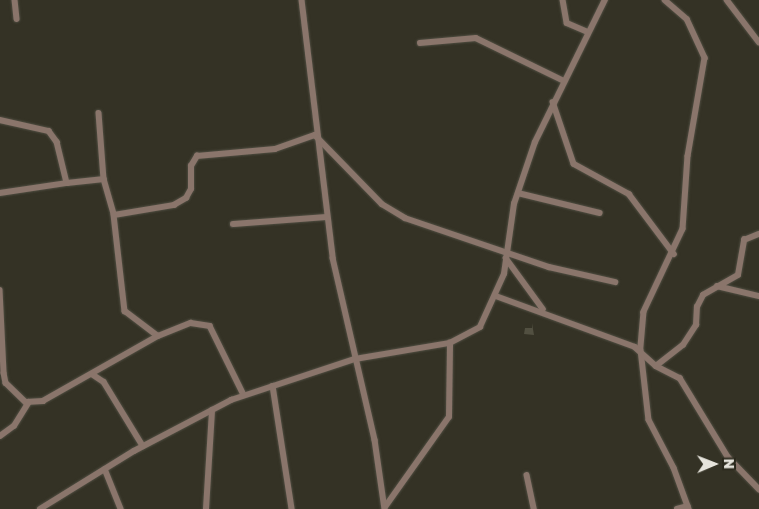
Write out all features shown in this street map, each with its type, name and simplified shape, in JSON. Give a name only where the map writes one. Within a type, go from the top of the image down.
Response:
[{"type":"street","points":[[15,0],[17,19]]},
{"type":"street","points":[[302,0],[315,135],[327,216],[354,359],[375,440],[386,508]]},
{"type":"street","points":[[563,0],[567,23],[588,32]]},
{"type":"street","points":[[40,509],[143,446],[244,395],[354,359],[450,343],[480,327],[496,296],[508,251],[518,193],[553,102],[605,0]]},
{"type":"street","points":[[665,0],[687,18],[705,58],[688,156],[685,216],[674,254],[649,299],[641,350],[649,420],[674,468],[688,507],[677,509]]},
{"type":"street","points":[[727,0],[759,42]]},
{"type":"street","points":[[420,43],[476,38],[564,81]]},
{"type":"street","points":[[553,102],[574,164],[629,194],[674,254]]},
{"type":"street","points":[[99,113],[104,179],[114,215],[125,311],[158,336]]},
{"type":"street","points":[[0,120],[48,132],[57,142],[67,182]]},
{"type":"street","points":[[114,215],[174,206],[186,198],[191,189],[191,166],[197,156],[275,149],[315,135]]},
{"type":"street","points":[[315,135],[394,212],[463,240],[508,251],[549,267],[615,282]]},
{"type":"street","points":[[0,193],[67,182],[104,179]]},
{"type":"street","points":[[518,193],[600,213]]},
{"type":"street","points":[[232,224],[327,216]]},
{"type":"street","points":[[656,366],[683,345],[696,325],[697,306],[717,286],[738,275],[744,240],[759,234]]},
{"type":"street","points":[[506,258],[544,310]]},
{"type":"street","points":[[717,286],[759,296]]},
{"type":"street","points":[[0,290],[6,383],[29,402],[43,401],[158,336],[191,323],[210,326],[244,395]]},
{"type":"street","points":[[496,296],[544,310],[600,337],[641,350],[656,366],[680,378],[728,458],[759,489]]},
{"type":"street","points":[[386,508],[449,417],[450,343]]},
{"type":"street","points":[[92,374],[104,382],[143,446]]},
{"type":"street","points":[[273,386],[292,509]]},
{"type":"street","points":[[0,436],[14,426],[29,402]]},
{"type":"street","points":[[206,509],[212,410]]},
{"type":"street","points":[[105,469],[120,509]]},
{"type":"street","points":[[527,475],[534,509]]},
{"type":"building","points":[[532,323],[534,335],[524,334],[525,328],[532,328]]}]
